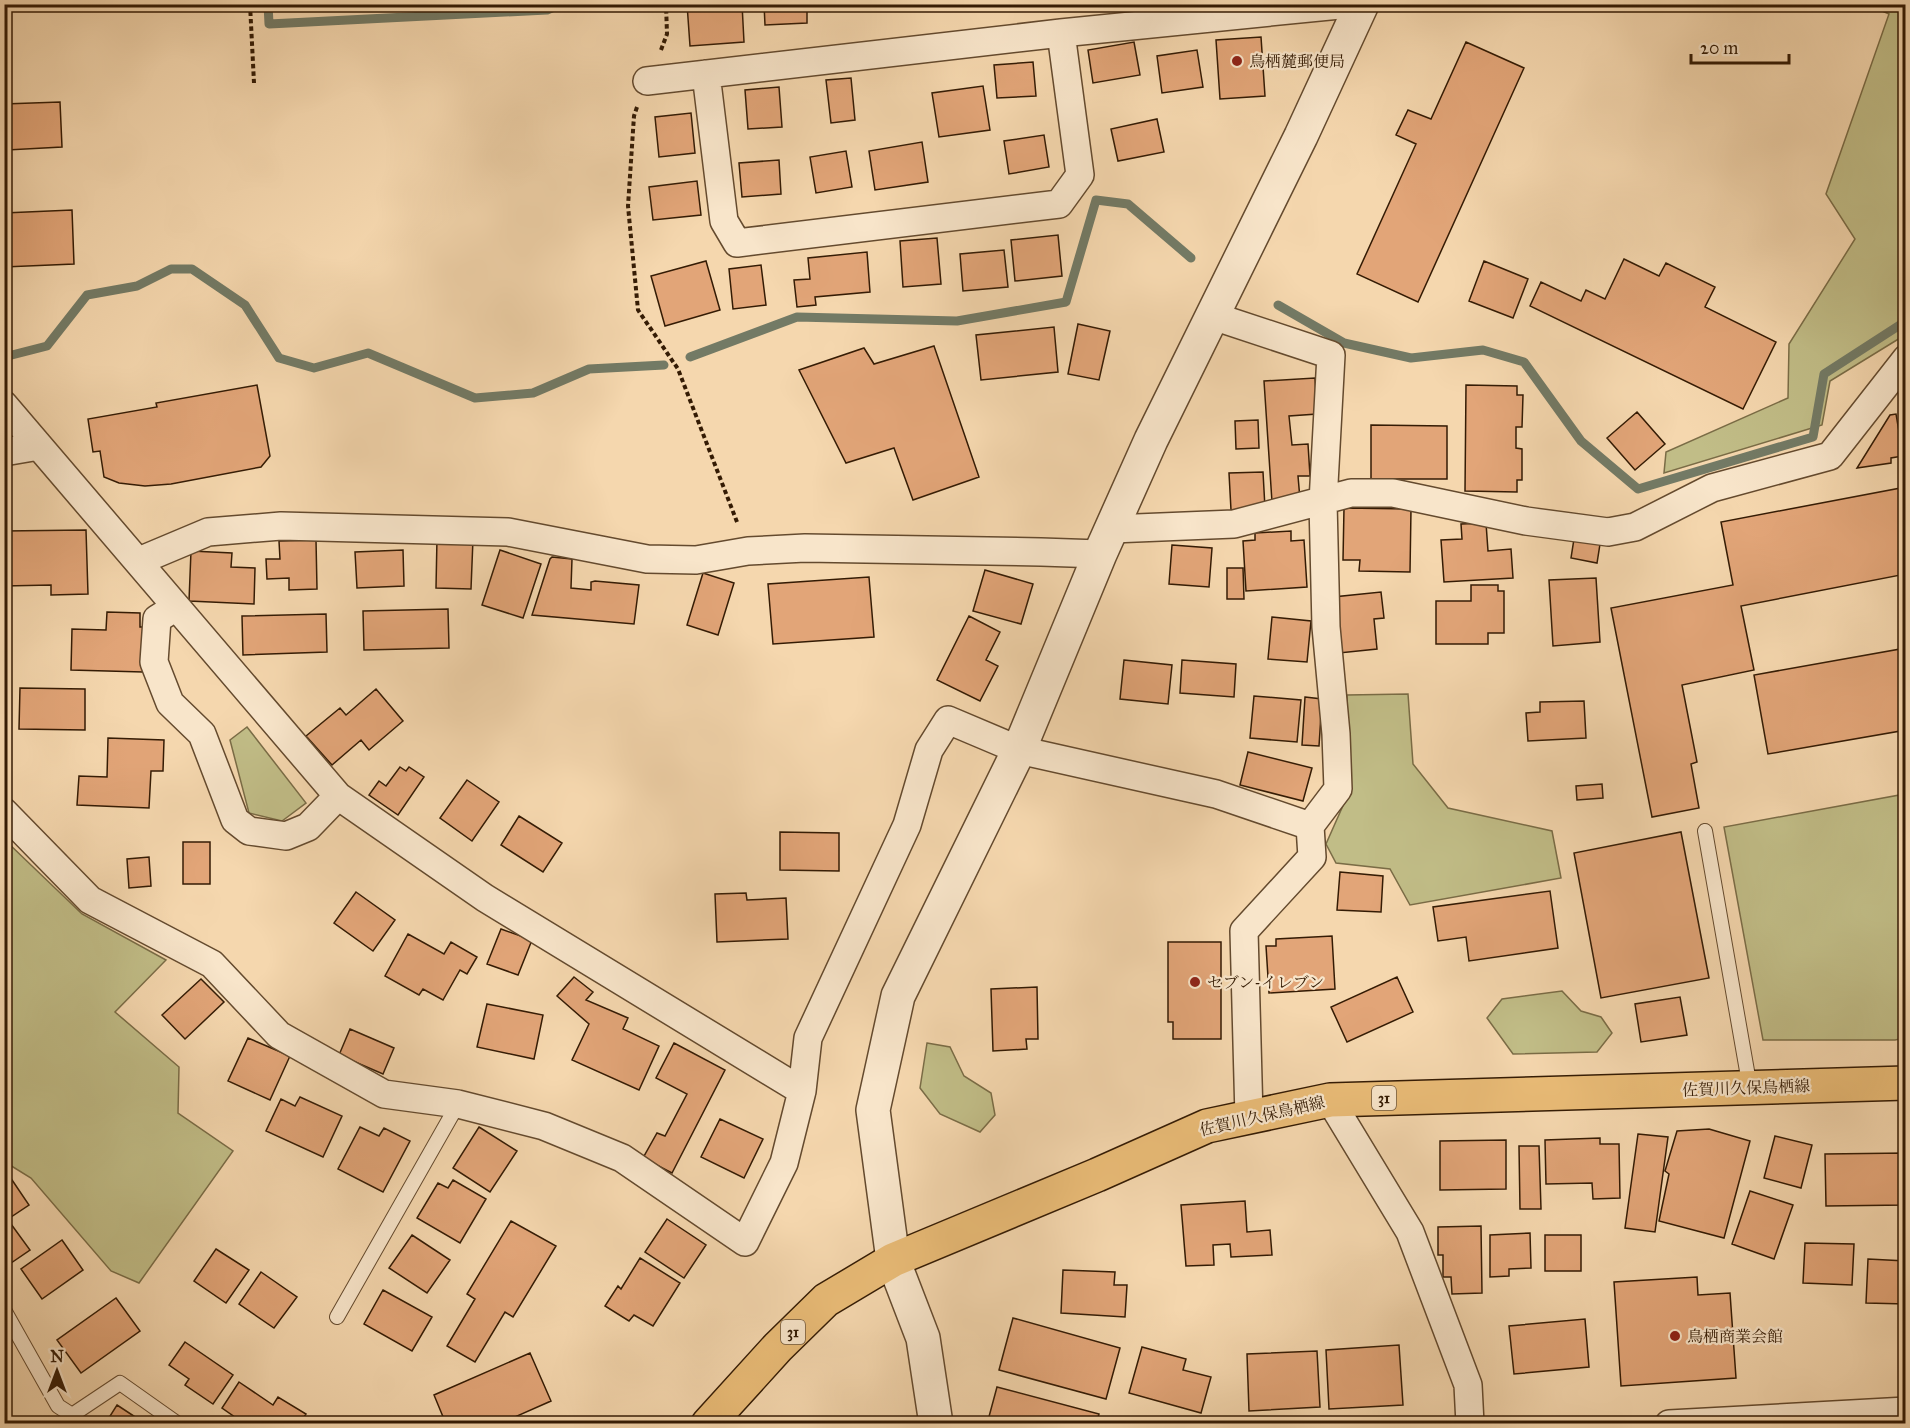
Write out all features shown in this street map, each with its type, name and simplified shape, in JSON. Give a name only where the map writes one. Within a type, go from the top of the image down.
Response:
[{"type":"main road","name":"佐賀川久保鳥栖線","points":[[708,1424],[778,1347],[826,1300],[894,1260],[1207,1126],[1330,1100],[1905,1083]]},
{"type":"street","points":[[647,81],[1061,33],[1350,4]]},
{"type":"street","points":[[936,1424],[923,1338],[894,1260],[873,1110],[898,996],[1019,750],[1106,541],[1151,440],[1362,4]]},
{"type":"street","points":[[706,74],[724,221],[737,243],[1059,204],[1080,176],[1061,33]]},
{"type":"street","points":[[1213,316],[1331,355],[1323,501],[1326,627],[1336,734],[1338,789],[1310,826],[1312,857],[1244,931],[1249,1117]]},
{"type":"street","points":[[139,561],[208,532],[281,526],[508,532],[647,559],[696,560],[748,551],[888,549],[1106,541],[1234,524],[1351,493],[1393,493],[1526,521],[1608,532],[1635,527],[1712,488],[1830,456],[1905,359]]},
{"type":"street","points":[[4,405],[338,796],[485,898],[802,1091]]},
{"type":"street","points":[[4,452],[39,446]]},
{"type":"street","points":[[176,607],[158,619],[154,662],[170,703],[202,734],[235,820],[249,831],[286,836],[308,827],[338,796]]},
{"type":"street","points":[[4,812],[90,900],[212,964],[279,1035],[384,1094],[458,1104],[544,1126],[622,1158],[745,1242],[784,1163],[802,1091],[808,1038],[907,825],[929,750],[948,720],[1019,750],[1215,794],[1310,826]]},
{"type":"street","points":[[1330,1100],[1410,1232],[1468,1385],[1470,1424]]},
{"type":"street","points":[[1669,1424],[1905,1411]]},
{"type":"lane","points":[[1705,831],[1750,1088]]},
{"type":"lane","points":[[337,1317],[458,1104]]},
{"type":"lane","points":[[4,1310],[58,1406],[72,1415],[120,1383],[178,1424]]},
{"type":"path","points":[[249,4],[254,83]]},
{"type":"path","points":[[666,4],[668,34],[633,116],[628,206],[639,310],[678,369],[748,551]]},
{"type":"shaded area","points":[[1869,5],[1905,5],[1905,335],[1830,381],[1822,425],[1664,473],[1666,452],[1788,398],[1789,344],[1855,239],[1826,194],[1889,14]]},
{"type":"shaded area","points":[[1408,694],[1413,764],[1448,808],[1552,831],[1561,878],[1410,905],[1390,869],[1336,863],[1326,844],[1349,792],[1347,695]]},
{"type":"shaded area","points":[[247,727],[306,803],[282,821],[249,813],[230,740]]},
{"type":"shaded area","points":[[1905,794],[1905,1038],[1895,1040],[1763,1040],[1724,827]]},
{"type":"shaded area","points":[[7,842],[82,914],[166,960],[115,1012],[179,1067],[178,1113],[233,1151],[139,1283],[111,1271],[31,1178],[5,1162],[4,843]]},
{"type":"shaded area","points":[[1562,991],[1581,1011],[1601,1017],[1612,1033],[1597,1052],[1513,1054],[1487,1018],[1502,999]]},
{"type":"shaded area","points":[[927,1043],[950,1047],[964,1076],[991,1093],[995,1115],[980,1132],[940,1114],[920,1088]]},
{"type":"building","points":[[687,4],[742,4],[744,42],[690,46]]},
{"type":"building","points":[[764,4],[807,4],[807,23],[765,25]]},
{"type":"building","points":[[915,4],[975,4],[975,5],[915,11]]},
{"type":"building","points":[[1261,37],[1265,96],[1220,99],[1216,40]]},
{"type":"building","points":[[1134,42],[1140,75],[1093,83],[1088,50]]},
{"type":"building","points":[[1466,42],[1524,68],[1418,302],[1357,274],[1416,144],[1396,135],[1408,110],[1431,119]]},
{"type":"building","points":[[1197,50],[1203,87],[1162,93],[1157,56]]},
{"type":"building","points":[[1033,62],[1036,96],[997,98],[994,65]]},
{"type":"building","points":[[851,78],[855,120],[831,123],[826,80]]},
{"type":"building","points":[[983,86],[990,130],[939,137],[932,93]]},
{"type":"building","points":[[779,87],[782,127],[748,129],[745,90]]},
{"type":"building","points":[[60,102],[62,147],[7,150],[6,137],[4,137],[4,104]]},
{"type":"building","points":[[691,113],[695,153],[659,157],[655,117]]},
{"type":"building","points":[[1157,119],[1164,152],[1118,161],[1111,129]]},
{"type":"building","points":[[1044,135],[1049,167],[1009,174],[1004,141]]},
{"type":"building","points":[[922,142],[928,182],[875,190],[869,151]]},
{"type":"building","points":[[846,151],[852,187],[816,193],[810,157]]},
{"type":"building","points":[[779,160],[781,194],[742,197],[739,163]]},
{"type":"building","points":[[697,181],[701,215],[653,220],[649,187]]},
{"type":"building","points":[[72,210],[74,264],[4,267],[4,213]]},
{"type":"building","points":[[1058,235],[1062,276],[1015,281],[1011,240]]},
{"type":"building","points":[[937,238],[941,284],[903,287],[900,241]]},
{"type":"building","points":[[1004,250],[1008,287],[963,291],[960,254]]},
{"type":"building","points":[[867,252],[870,292],[815,297],[816,305],[797,307],[794,280],[810,279],[808,258]]},
{"type":"building","points":[[1624,259],[1659,276],[1666,263],[1715,287],[1705,307],[1776,342],[1743,409],[1530,306],[1541,282],[1581,301],[1586,290],[1605,299]]},
{"type":"building","points":[[706,261],[720,310],[665,326],[651,276]]},
{"type":"building","points":[[1484,261],[1528,279],[1513,318],[1469,301]]},
{"type":"building","points":[[761,265],[766,305],[733,309],[729,269]]},
{"type":"building","points":[[1078,324],[1110,331],[1099,380],[1068,374]]},
{"type":"building","points":[[1054,327],[1058,372],[981,380],[976,335]]},
{"type":"building","points":[[934,346],[979,477],[913,500],[894,448],[846,463],[799,370],[864,348],[874,364]]},
{"type":"building","points":[[1315,378],[1317,414],[1289,416],[1292,445],[1308,444],[1310,476],[1298,476],[1300,499],[1272,502],[1264,381]]},
{"type":"building","points":[[257,385],[270,456],[261,467],[171,484],[145,486],[119,483],[104,477],[100,451],[93,452],[88,419],[157,407],[156,403]]},
{"type":"building","points":[[1466,385],[1517,386],[1517,395],[1523,395],[1522,427],[1516,427],[1516,448],[1522,449],[1522,480],[1517,480],[1517,492],[1465,491]]},
{"type":"building","points":[[1637,412],[1665,444],[1635,470],[1607,438]]},
{"type":"building","points":[[1896,414],[1903,456],[1891,458],[1891,463],[1857,468],[1890,415]]},
{"type":"building","points":[[1258,420],[1259,448],[1236,449],[1235,421]]},
{"type":"building","points":[[1371,425],[1447,426],[1447,479],[1371,479]]},
{"type":"building","points":[[1263,472],[1265,508],[1231,510],[1229,473]]},
{"type":"building","points":[[1906,487],[1906,574],[1741,606],[1754,670],[1682,685],[1697,762],[1691,764],[1699,808],[1652,817],[1611,608],[1733,585],[1721,522]]},
{"type":"building","points":[[1344,508],[1411,509],[1410,572],[1359,571],[1360,560],[1343,560]]},
{"type":"building","points":[[1486,523],[1488,551],[1511,549],[1513,578],[1444,582],[1441,540],[1462,539],[1461,524]]},
{"type":"building","points":[[86,530],[88,594],[51,595],[51,585],[4,586],[4,531]]},
{"type":"building","points":[[1291,531],[1291,541],[1304,540],[1307,587],[1246,591],[1243,541],[1255,540],[1255,533]]},
{"type":"building","points":[[437,538],[473,539],[471,589],[436,588]]},
{"type":"building","points":[[1574,539],[1600,544],[1597,563],[1571,558]]},
{"type":"building","points":[[316,540],[317,589],[289,590],[289,578],[267,579],[266,559],[280,559],[279,541]]},
{"type":"building","points":[[1172,545],[1212,548],[1209,587],[1169,584]]},
{"type":"building","points":[[403,550],[404,586],[357,588],[355,552]]},
{"type":"building","points":[[500,550],[541,564],[523,618],[482,605]]},
{"type":"building","points":[[191,551],[232,553],[231,567],[255,568],[254,604],[189,601]]},
{"type":"building","points":[[552,557],[572,559],[571,588],[591,590],[591,582],[595,581],[639,585],[634,624],[532,615]]},
{"type":"building","points":[[1227,568],[1243,568],[1244,599],[1227,599]]},
{"type":"building","points":[[985,570],[1033,584],[1021,624],[973,611]]},
{"type":"building","points":[[703,573],[734,583],[718,635],[687,625]]},
{"type":"building","points":[[869,577],[874,637],[773,644],[768,584]]},
{"type":"building","points":[[1596,578],[1600,642],[1553,646],[1549,580]]},
{"type":"building","points":[[1471,585],[1498,585],[1498,591],[1504,591],[1504,633],[1488,633],[1488,644],[1436,644],[1436,601],[1471,601]]},
{"type":"building","points":[[1381,592],[1384,618],[1374,619],[1377,649],[1339,653],[1333,597]]},
{"type":"building","points":[[448,609],[449,648],[364,650],[363,611]]},
{"type":"building","points":[[107,612],[140,613],[140,627],[145,627],[143,672],[71,670],[72,629],[106,630]]},
{"type":"building","points":[[326,614],[327,652],[243,655],[242,616]]},
{"type":"building","points":[[969,616],[1000,632],[986,660],[998,666],[980,701],[937,680]]},
{"type":"building","points":[[1272,617],[1311,621],[1307,662],[1268,659]]},
{"type":"building","points":[[1906,648],[1906,730],[1768,754],[1754,675]]},
{"type":"building","points":[[1124,660],[1172,665],[1168,704],[1120,699]]},
{"type":"building","points":[[1182,660],[1236,664],[1234,697],[1180,693]]},
{"type":"building","points":[[20,688],[85,689],[85,730],[19,729]]},
{"type":"building","points":[[376,689],[403,721],[369,750],[361,740],[332,765],[306,736],[340,708],[346,715]]},
{"type":"building","points":[[1254,696],[1301,700],[1297,742],[1250,738]]},
{"type":"building","points":[[1305,697],[1322,699],[1319,746],[1302,745]]},
{"type":"building","points":[[1584,701],[1586,738],[1528,741],[1526,713],[1540,712],[1540,702]]},
{"type":"building","points":[[108,738],[164,740],[163,771],[151,771],[149,808],[77,805],[79,776],[107,777]]},
{"type":"building","points":[[1248,752],[1312,768],[1303,801],[1240,785]]},
{"type":"building","points":[[400,767],[406,771],[409,767],[424,777],[398,815],[369,795],[379,781],[386,786]]},
{"type":"building","points":[[467,780],[499,802],[472,841],[440,818]]},
{"type":"building","points":[[1602,784],[1603,798],[1577,800],[1576,786]]},
{"type":"building","points":[[519,816],[562,843],[543,872],[501,845]]},
{"type":"building","points":[[780,832],[839,833],[839,871],[780,870]]},
{"type":"building","points":[[1681,832],[1709,978],[1601,998],[1574,853]]},
{"type":"building","points":[[183,842],[210,842],[210,884],[183,884]]},
{"type":"building","points":[[149,857],[151,886],[129,888],[127,859]]},
{"type":"building","points":[[1340,872],[1383,876],[1381,912],[1337,910]]},
{"type":"building","points":[[1550,891],[1558,948],[1469,961],[1466,937],[1438,941],[1433,907]]},
{"type":"building","points":[[356,892],[395,920],[373,951],[334,923]]},
{"type":"building","points":[[746,893],[747,900],[786,898],[788,939],[717,942],[715,894]]},
{"type":"building","points":[[501,929],[532,940],[518,975],[487,964]]},
{"type":"building","points":[[408,934],[444,954],[451,942],[477,957],[467,974],[460,970],[443,1000],[423,989],[419,995],[385,976]]},
{"type":"building","points":[[1332,936],[1335,989],[1269,993],[1266,946],[1276,946],[1276,939]]},
{"type":"building","name":"セブン-イレブン","points":[[1168,942],[1221,942],[1221,1039],[1173,1039],[1173,1022],[1168,1022]]},
{"type":"building","points":[[574,977],[593,992],[586,1000],[628,1018],[623,1029],[659,1046],[639,1090],[572,1060],[589,1024],[557,996]]},
{"type":"building","points":[[1397,977],[1413,1012],[1347,1042],[1331,1007]]},
{"type":"building","points":[[201,979],[224,1002],[185,1039],[162,1015]]},
{"type":"building","points":[[1037,987],[1038,1039],[1026,1039],[1027,1049],[993,1051],[991,989]]},
{"type":"building","points":[[1680,997],[1687,1035],[1641,1042],[1635,1004]]},
{"type":"building","points":[[487,1004],[543,1015],[534,1059],[477,1047]]},
{"type":"building","points":[[350,1029],[394,1048],[383,1074],[339,1055]]},
{"type":"building","points":[[248,1038],[290,1056],[270,1100],[228,1081]]},
{"type":"building","points":[[674,1043],[725,1070],[672,1173],[643,1158],[657,1133],[665,1136],[687,1094],[656,1078]]},
{"type":"building","points":[[300,1097],[342,1116],[323,1157],[266,1131],[281,1099],[295,1106]]},
{"type":"building","points":[[720,1119],[763,1139],[744,1178],[701,1157]]},
{"type":"building","points":[[360,1127],[379,1136],[384,1128],[410,1141],[383,1192],[338,1169]]},
{"type":"building","points":[[479,1127],[517,1151],[490,1192],[453,1168]]},
{"type":"building","points":[[1709,1129],[1750,1141],[1724,1238],[1659,1221],[1669,1174],[1665,1171],[1677,1131]]},
{"type":"building","points":[[1638,1134],[1668,1137],[1655,1232],[1625,1228]]},
{"type":"building","points":[[1775,1136],[1812,1145],[1801,1188],[1764,1178]]},
{"type":"building","points":[[1600,1138],[1600,1144],[1619,1144],[1620,1198],[1593,1199],[1592,1183],[1546,1184],[1545,1140]]},
{"type":"building","points":[[1506,1140],[1506,1189],[1440,1190],[1440,1141]]},
{"type":"building","points":[[1519,1146],[1539,1146],[1541,1209],[1520,1209]]},
{"type":"building","points":[[1906,1153],[1906,1205],[1826,1206],[1825,1154]]},
{"type":"building","points":[[8,1174],[29,1205],[8,1219],[4,1214],[4,1176]]},
{"type":"building","points":[[453,1180],[486,1199],[460,1243],[417,1218],[438,1183],[448,1188]]},
{"type":"building","points":[[1750,1191],[1793,1205],[1774,1259],[1732,1244]]},
{"type":"building","points":[[1245,1201],[1247,1232],[1270,1230],[1272,1255],[1231,1257],[1230,1244],[1213,1245],[1214,1265],[1186,1266],[1181,1205]]},
{"type":"building","points":[[667,1219],[706,1245],[684,1278],[645,1252]]},
{"type":"building","points":[[511,1221],[556,1246],[513,1317],[505,1312],[475,1362],[447,1346],[475,1299],[467,1294]]},
{"type":"building","points":[[11,1224],[30,1250],[11,1263],[4,1254],[4,1229]]},
{"type":"building","points":[[1481,1226],[1482,1293],[1452,1294],[1451,1277],[1443,1277],[1443,1255],[1438,1255],[1438,1227]]},
{"type":"building","points":[[1530,1233],[1531,1268],[1509,1269],[1509,1276],[1490,1277],[1490,1235]]},
{"type":"building","points":[[412,1235],[450,1260],[427,1293],[389,1268]]},
{"type":"building","points":[[1545,1235],[1581,1235],[1581,1271],[1545,1271]]},
{"type":"building","points":[[62,1240],[83,1270],[42,1299],[21,1269]]},
{"type":"building","points":[[1805,1243],[1854,1244],[1852,1285],[1803,1283]]},
{"type":"building","points":[[216,1249],[249,1270],[226,1303],[194,1281]]},
{"type":"building","points":[[640,1258],[680,1283],[653,1326],[634,1315],[629,1321],[605,1306],[618,1286],[621,1289]]},
{"type":"building","points":[[1868,1259],[1906,1261],[1906,1304],[1866,1303]]},
{"type":"building","points":[[1063,1270],[1115,1272],[1114,1285],[1127,1285],[1125,1317],[1061,1313]]},
{"type":"building","points":[[261,1272],[297,1297],[274,1328],[239,1304]]},
{"type":"building","name":"鳥栖商業会館","points":[[1697,1277],[1698,1295],[1730,1293],[1736,1378],[1621,1386],[1614,1282]]},
{"type":"building","points":[[383,1290],[432,1317],[412,1351],[364,1324]]},
{"type":"building","points":[[116,1298],[140,1331],[81,1373],[57,1340]]},
{"type":"building","points":[[1013,1318],[1120,1348],[1106,1399],[999,1370]]},
{"type":"building","points":[[1585,1319],[1589,1367],[1514,1374],[1509,1326]]},
{"type":"building","points":[[185,1342],[233,1375],[213,1404],[185,1385],[189,1379],[169,1365]]},
{"type":"building","points":[[1399,1345],[1403,1405],[1329,1409],[1326,1350]]},
{"type":"building","points":[[1899,1345],[1906,1345],[1906,1392],[1903,1392]]},
{"type":"building","points":[[1142,1347],[1186,1359],[1183,1370],[1211,1377],[1201,1413],[1129,1393]]},
{"type":"building","points":[[1317,1351],[1320,1407],[1249,1411],[1247,1354]]},
{"type":"building","points":[[530,1353],[551,1401],[499,1424],[446,1424],[434,1395]]},
{"type":"building","points":[[239,1382],[273,1405],[278,1397],[306,1414],[299,1424],[245,1424],[222,1408]]},
{"type":"building","points":[[997,1387],[1099,1414],[1096,1424],[987,1424]]},
{"type":"building","points":[[117,1405],[146,1424],[105,1424]]},
{"type":"waterway","points":[[268,4],[269,24],[547,10],[561,4]]},
{"type":"waterway","points":[[690,357],[797,317],[957,321],[1066,302],[1096,200],[1128,204],[1191,258]]},
{"type":"waterway","points":[[4,357],[47,346],[87,295],[137,286],[171,269],[192,269],[245,305],[279,358],[314,368],[368,353],[475,398],[533,393],[589,369],[664,365]]},
{"type":"waterway","points":[[1278,305],[1344,343],[1411,358],[1483,350],[1524,362],[1581,441],[1638,489],[1813,437],[1824,374],[1906,321]]},
{"type":"place","name":"鳥栖麓郵便局","points":[[1237,61]]},
{"type":"place","name":"セブン-イレブン","points":[[1195,982]]},
{"type":"place","name":"鳥栖商業会館","points":[[1675,1336]]}]
